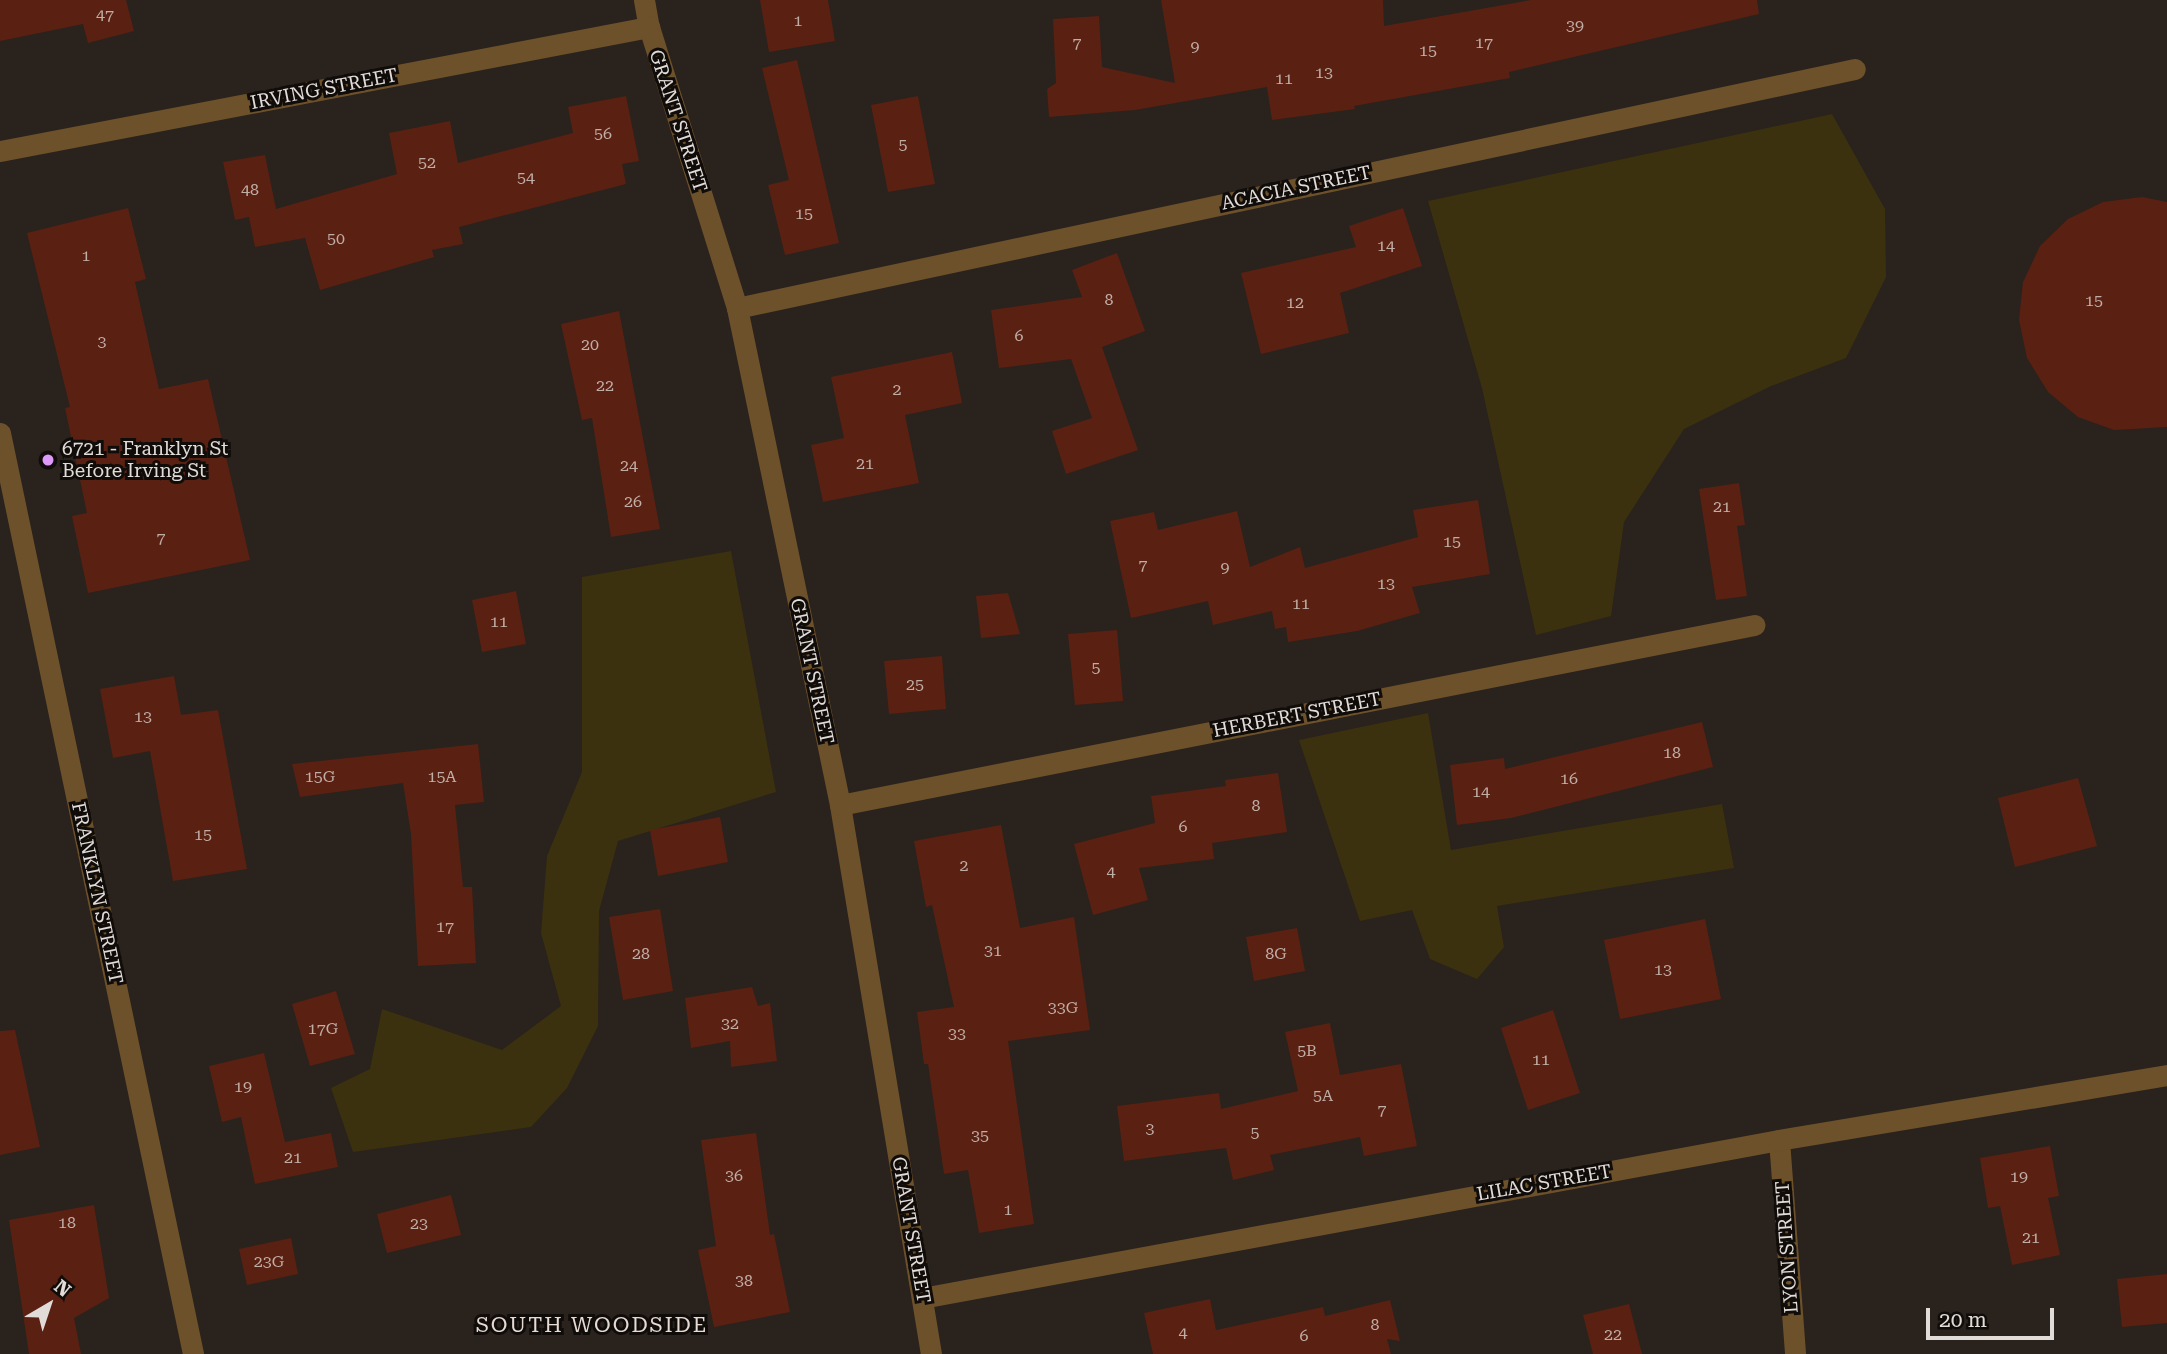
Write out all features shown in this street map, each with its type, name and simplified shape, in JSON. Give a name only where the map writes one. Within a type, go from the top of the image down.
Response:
[{"type":"street","name":"GRANT STREET","points":[[644,0],[649,27],[737,308],[839,805],[932,1354]]},
{"type":"street","name":"IRVING STREET","points":[[0,150],[649,27]]},
{"type":"street","name":"ACACIA STREET","points":[[737,308],[1855,69]]},
{"type":"street","name":"FRANKLYN STREET","points":[[0,433],[193,1354]]},
{"type":"street","name":"HERBERT STREET","points":[[839,805],[1754,625]]},
{"type":"street","name":"LILAC STREET","points":[[922,1298],[1779,1139],[2167,1075]]},
{"type":"street","name":"LYON STREET","points":[[1779,1139],[1795,1354]]},
{"type":"shaded area","points":[[1832,114],[1885,209],[1886,277],[1846,358],[1771,386],[1684,429],[1624,522],[1611,616],[1536,635],[1482,388],[1428,201]]},
{"type":"shaded area","points":[[731,551],[776,792],[618,841],[599,911],[598,1026],[567,1088],[531,1127],[353,1152],[331,1088],[370,1069],[382,1009],[502,1050],[561,1006],[541,933],[547,856],[582,772],[582,577]]},
{"type":"shaded area","points":[[1428,713],[1451,850],[1722,804],[1734,868],[1497,906],[1504,947],[1477,979],[1430,959],[1412,910],[1360,921],[1299,740]]},
{"type":"building","points":[[0,0],[126,0],[134,31],[88,43],[83,24],[0,41]]},
{"type":"building","points":[[760,0],[828,0],[835,41],[769,52]]},
{"type":"building","points":[[1161,0],[1383,0],[1384,26],[1531,0],[1757,0],[1759,14],[1509,72],[1510,78],[1354,106],[1355,109],[1272,120],[1267,87],[1135,110],[1049,117],[1047,89],[1056,83],[1053,19],[1099,16],[1102,67],[1175,83]]},
{"type":"building","points":[[797,60],[839,243],[785,255],[768,185],[789,180],[762,68]]},
{"type":"building","points":[[626,96],[639,161],[622,164],[626,184],[459,227],[463,244],[432,250],[434,257],[320,290],[305,238],[255,247],[249,217],[235,220],[223,162],[265,155],[276,209],[397,174],[389,133],[450,121],[458,163],[573,133],[568,107]]},
{"type":"building","points":[[918,96],[935,184],[888,192],[871,105]]},
{"type":"building","points":[[2142,197],[2167,202],[2167,427],[2114,430],[2078,417],[2048,392],[2027,358],[2019,320],[2023,282],[2040,246],[2068,219],[2103,202]]},
{"type":"building","points":[[128,208],[146,279],[135,282],[159,389],[208,379],[250,560],[88,593],[72,516],[87,513],[65,408],[70,407],[27,233]]},
{"type":"building","points":[[1403,208],[1422,266],[1340,293],[1349,333],[1261,354],[1241,273],[1356,247],[1349,226]]},
{"type":"building","points":[[1117,253],[1145,331],[1102,347],[1138,450],[1066,474],[1052,431],[1092,418],[1071,359],[999,368],[991,310],[1082,297],[1072,270]]},
{"type":"building","points":[[619,311],[660,529],[611,537],[592,418],[582,420],[561,324]]},
{"type":"building","points":[[952,352],[962,403],[905,415],[919,483],[823,502],[811,445],[844,438],[831,377]]},
{"type":"building","points":[[1739,483],[1745,525],[1737,526],[1747,596],[1716,600],[1699,489]]},
{"type":"building","points":[[1478,500],[1490,574],[1412,587],[1420,613],[1357,631],[1288,642],[1286,627],[1275,629],[1272,611],[1213,625],[1208,601],[1131,618],[1110,521],[1154,512],[1158,530],[1237,511],[1250,567],[1300,547],[1305,568],[1418,537],[1413,510]]},
{"type":"building","points":[[516,591],[526,644],[482,652],[472,600]]},
{"type":"building","points":[[1008,593],[1020,634],[981,638],[976,596]]},
{"type":"building","points":[[1117,630],[1123,701],[1075,705],[1068,634]]},
{"type":"building","points":[[942,656],[946,709],[889,714],[884,661]]},
{"type":"building","points":[[174,676],[181,715],[218,710],[247,869],[173,881],[150,751],[113,758],[100,689]]},
{"type":"building","points":[[1702,722],[1713,767],[1511,818],[1457,825],[1450,765],[1504,758],[1505,769]]},
{"type":"building","points":[[478,744],[484,802],[455,805],[463,887],[472,887],[476,963],[418,966],[411,834],[403,783],[300,797],[292,764]]},
{"type":"building","points":[[1278,773],[1287,832],[1212,843],[1214,859],[1139,868],[1148,900],[1093,915],[1074,844],[1155,823],[1151,796],[1226,786],[1225,780]]},
{"type":"building","points":[[2078,778],[2097,846],[2015,867],[1998,798]]},
{"type":"building","points":[[720,817],[728,862],[658,876],[650,830]]},
{"type":"building","points":[[1001,825],[1020,928],[1074,917],[1090,1030],[1008,1041],[1034,1224],[979,1233],[968,1170],[944,1174],[928,1064],[924,1064],[917,1012],[954,1007],[932,905],[926,907],[914,841]]},
{"type":"building","points":[[660,909],[673,991],[623,1000],[609,917]]},
{"type":"building","points":[[1705,919],[1721,999],[1620,1019],[1604,940]]},
{"type":"building","points":[[1297,928],[1305,971],[1254,981],[1246,937]]},
{"type":"building","points":[[752,987],[758,1006],[770,1003],[777,1061],[731,1067],[730,1041],[691,1048],[685,998]]},
{"type":"building","points":[[336,991],[355,1054],[310,1066],[292,1004]]},
{"type":"building","points":[[1553,1010],[1580,1093],[1528,1110],[1501,1028]]},
{"type":"building","points":[[1330,1023],[1340,1075],[1401,1064],[1417,1146],[1364,1156],[1360,1137],[1270,1155],[1274,1170],[1233,1180],[1226,1148],[1124,1161],[1117,1106],[1219,1093],[1221,1109],[1298,1091],[1285,1032]]},
{"type":"building","points":[[15,1030],[40,1147],[0,1155],[0,1031]]},
{"type":"building","points":[[264,1053],[285,1142],[331,1133],[338,1167],[255,1184],[241,1117],[222,1122],[209,1066]]},
{"type":"building","points":[[756,1133],[770,1235],[774,1234],[790,1312],[714,1327],[698,1250],[716,1246],[701,1140]]},
{"type":"building","points":[[2050,1146],[2059,1196],[2048,1198],[2060,1255],[2012,1265],[2000,1206],[1988,1208],[1980,1158]]},
{"type":"building","points":[[451,1195],[461,1235],[387,1253],[377,1214]]},
{"type":"building","points":[[94,1205],[109,1298],[74,1318],[81,1354],[29,1354],[9,1220]]},
{"type":"building","points":[[291,1238],[298,1274],[247,1285],[239,1249]]},
{"type":"building","points":[[2167,1274],[2167,1323],[2122,1327],[2117,1279]]},
{"type":"building","points":[[1210,1299],[1216,1330],[1323,1307],[1325,1316],[1390,1300],[1400,1341],[1387,1339],[1391,1354],[1153,1354],[1144,1313]]},
{"type":"building","points":[[1629,1304],[1642,1354],[1593,1354],[1583,1315]]},
{"type":"place","name":"6721 - Franklyn St Before Irving St","points":[[48,460]]},
{"type":"district","name":"SOUTH WOODSIDE","points":[[592,1325]]}]
